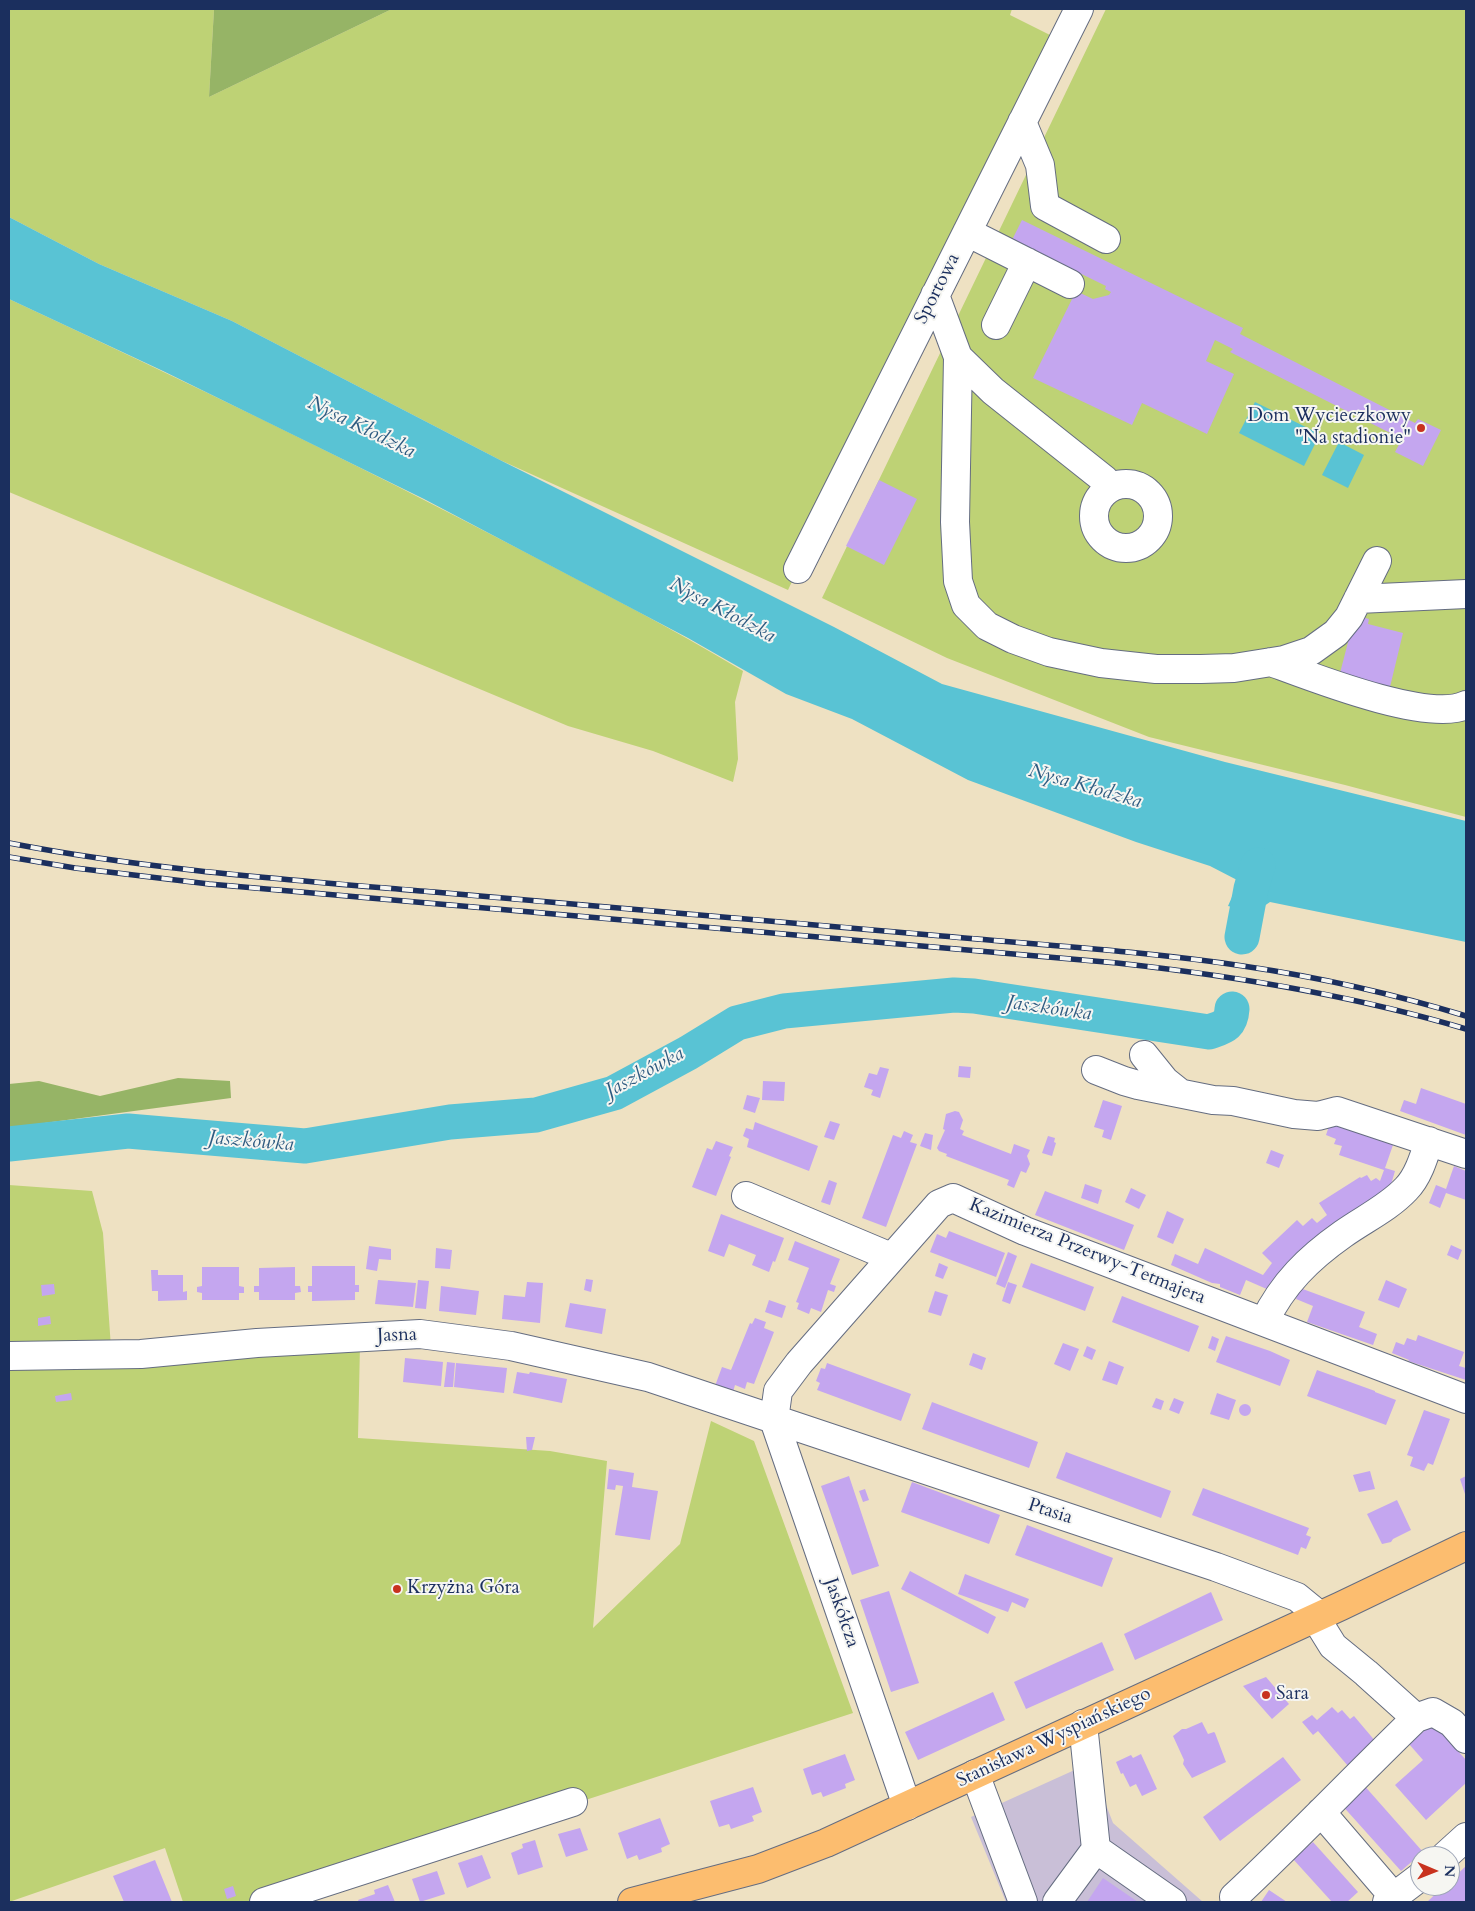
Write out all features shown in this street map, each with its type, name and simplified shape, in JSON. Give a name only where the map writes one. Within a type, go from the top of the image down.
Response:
[{"type":"main road","name":"Stanisława Wyspiańskiego","points":[[632,1902],[758,1868],[826,1843],[1466,1546]]},
{"type":"street","name":"Sportowa","points":[[798,569],[1079,9]]},
{"type":"street","points":[[1022,122],[1040,165],[1045,206],[1106,239]]},
{"type":"street","points":[[967,232],[1070,284]]},
{"type":"street","points":[[996,326],[1027,262]]},
{"type":"street","points":[[935,295],[958,357],[955,522],[958,581],[966,605],[987,626],[1013,639],[1048,652],[1101,663],[1156,669],[1234,668],[1284,660],[1311,651],[1336,633],[1349,618],[1377,561]]},
{"type":"street","points":[[958,357],[993,392],[1105,480],[1108,489]]},
{"type":"street","points":[[1358,599],[1466,594]]},
{"type":"street","points":[[1271,662],[1353,692],[1415,707],[1453,710],[1466,706]]},
{"type":"street","points":[[1144,1055],[1165,1081],[1180,1093]]},
{"type":"street","points":[[1096,1070],[1124,1081],[1294,1114],[1318,1116],[1337,1111],[1466,1154]]},
{"type":"street","points":[[1264,1322],[1273,1304],[1301,1267],[1343,1234],[1388,1205],[1408,1188],[1430,1141]]},
{"type":"street","points":[[746,1196],[892,1257]]},
{"type":"street","name":"Kazimierza Przerwy-Tetmajera","points":[[774,1420],[778,1391],[799,1363],[939,1204],[954,1198],[1025,1231],[1466,1398]]},
{"type":"street","name":"Jasna","points":[[9,1356],[141,1354],[257,1343],[420,1334],[511,1346],[648,1377],[774,1420]]},
{"type":"street","name":"Ptasia","points":[[774,1420],[1216,1567],[1297,1597],[1317,1616]]},
{"type":"street","name":"Jaskółcza","points":[[774,1420],[908,1806]]},
{"type":"street","points":[[1317,1616],[1332,1646],[1366,1673],[1416,1718]]},
{"type":"street","points":[[1234,1897],[1292,1843],[1416,1718],[1433,1712],[1452,1723],[1466,1739]]},
{"type":"street","points":[[1057,1902],[1096,1849],[1082,1724]]},
{"type":"street","points":[[975,1774],[1023,1902]]},
{"type":"street","points":[[264,1902],[573,1802]]},
{"type":"street","points":[[1321,1812],[1393,1900],[1410,1886]]},
{"type":"street","points":[[1457,1846],[1466,1837]]},
{"type":"street","points":[[1096,1849],[1172,1902]]},
{"type":"shaded area","points":[[1090,1763],[1113,1823],[1203,1902],[1006,1902],[971,1817]]},
{"type":"green space","points":[[9,9],[214,9],[209,97],[392,9],[1012,9],[1010,15],[1050,35],[788,590],[500,460],[232,321],[99,264],[9,217]]},
{"type":"green space","points":[[214,9],[392,9],[209,97]]},
{"type":"green space","points":[[1106,9],[1466,9],[1466,817],[1149,737],[947,658],[822,598]]},
{"type":"green space","points":[[9,299],[204,391],[397,486],[635,610],[743,671],[735,702],[738,759],[733,782],[653,751],[568,726],[9,492]]},
{"type":"green space","points":[[178,1078],[230,1081],[231,1098],[22,1126],[9,1130],[9,1084],[39,1081],[100,1096]]},
{"type":"green space","points":[[9,1185],[92,1191],[103,1233],[112,1362],[360,1345],[358,1438],[550,1451],[607,1461],[593,1628],[680,1544],[711,1421],[754,1441],[853,1713],[272,1902],[183,1902],[165,1848],[9,1902]]},
{"type":"water","name":"Nysa Kłodzka","points":[[9,217],[99,264],[232,321],[500,460],[834,627],[942,684],[1225,762],[1466,821],[1466,942],[1270,902],[1254,913],[1228,906],[1239,881],[1210,866],[1136,842],[968,780],[852,719],[786,694],[688,638],[424,499],[163,371],[9,299]]},
{"type":"water","points":[[1255,402],[1320,434],[1304,466],[1239,433]]},
{"type":"water","points":[[1339,442],[1364,455],[1348,488],[1322,475]]},
{"type":"building","points":[[1022,220],[1243,328],[1240,334],[1415,423],[1418,419],[1441,430],[1423,466],[1395,452],[1402,439],[1230,352],[1233,349],[1215,340],[1206,361],[1234,374],[1207,434],[1142,403],[1132,425],[1033,378],[1076,291],[1093,299],[1109,295],[1111,292],[1105,289],[1106,286],[1012,240]]},
{"type":"building","points":[[879,480],[917,499],[884,565],[846,546]]},
{"type":"building","points":[[1355,615],[1369,619],[1368,624],[1403,633],[1390,687],[1339,677]]},
{"type":"building","points":[[959,1066],[971,1067],[970,1078],[958,1077]]},
{"type":"building","points":[[880,1067],[889,1069],[880,1098],[871,1095],[873,1090],[864,1087],[869,1073],[877,1075]]},
{"type":"building","points":[[763,1081],[785,1082],[784,1101],[762,1100]]},
{"type":"building","points":[[1421,1088],[1466,1104],[1466,1135],[1400,1111],[1404,1100],[1416,1104]]},
{"type":"building","points":[[747,1095],[760,1098],[755,1113],[743,1109]]},
{"type":"building","points":[[1103,1100],[1122,1106],[1111,1140],[1102,1137],[1104,1130],[1094,1127]]},
{"type":"building","points":[[955,1111],[959,1112],[963,1120],[960,1129],[964,1131],[962,1135],[1011,1154],[1014,1144],[1030,1150],[1027,1156],[1030,1164],[1026,1173],[1021,1171],[1014,1188],[1007,1185],[1009,1180],[946,1156],[947,1154],[939,1151],[937,1148],[945,1130],[943,1129],[946,1114]]},
{"type":"building","points":[[830,1121],[840,1124],[834,1140],[824,1137]]},
{"type":"building","points":[[755,1122],[818,1146],[809,1171],[747,1147],[749,1139],[743,1136],[746,1128],[753,1130]]},
{"type":"building","points":[[1330,1123],[1393,1145],[1385,1168],[1395,1171],[1390,1188],[1280,1272],[1273,1280],[1269,1290],[1246,1280],[1240,1295],[1220,1287],[1220,1284],[1212,1283],[1171,1265],[1175,1254],[1198,1264],[1205,1248],[1263,1275],[1272,1263],[1262,1253],[1297,1220],[1303,1226],[1312,1218],[1317,1223],[1327,1215],[1319,1203],[1360,1177],[1367,1175],[1371,1181],[1376,1178],[1380,1181],[1384,1170],[1339,1155],[1342,1146],[1334,1144],[1336,1139],[1326,1135]]},
{"type":"building","points":[[904,1131],[913,1135],[910,1142],[917,1144],[886,1227],[862,1218],[893,1135],[901,1138]]},
{"type":"building","points":[[925,1133],[933,1135],[931,1150],[920,1146]]},
{"type":"building","points":[[1048,1136],[1055,1138],[1054,1142],[1056,1143],[1052,1156],[1042,1153]]},
{"type":"building","points":[[716,1141],[733,1147],[716,1196],[692,1187],[707,1148],[712,1150]]},
{"type":"building","points":[[1271,1150],[1284,1155],[1279,1168],[1266,1163]]},
{"type":"building","points":[[1454,1166],[1466,1171],[1466,1200],[1446,1193],[1440,1208],[1429,1203],[1436,1185],[1446,1189]]},
{"type":"building","points":[[829,1180],[837,1183],[830,1205],[821,1202]]},
{"type":"building","points":[[1085,1184],[1102,1190],[1098,1204],[1081,1198]]},
{"type":"building","points":[[1131,1188],[1146,1195],[1139,1209],[1125,1202]]},
{"type":"building","points":[[1045,1191],[1134,1225],[1124,1250],[1035,1215]]},
{"type":"building","points":[[1167,1211],[1184,1219],[1173,1244],[1157,1237]]},
{"type":"building","points":[[721,1214],[784,1238],[769,1272],[752,1265],[756,1255],[729,1244],[724,1257],[708,1251]]},
{"type":"building","points":[[949,1231],[1005,1253],[996,1277],[930,1252],[937,1234],[946,1238]]},
{"type":"building","points":[[795,1241],[840,1259],[830,1284],[836,1286],[834,1292],[828,1290],[821,1312],[811,1308],[809,1314],[797,1309],[799,1303],[796,1302],[809,1268],[788,1260]]},
{"type":"building","points":[[1451,1245],[1462,1250],[1458,1260],[1447,1255]]},
{"type":"building","points":[[369,1246],[391,1249],[391,1260],[379,1259],[377,1271],[366,1269]]},
{"type":"building","points":[[436,1248],[452,1250],[450,1269],[435,1268]]},
{"type":"building","points":[[1008,1252],[1017,1256],[1005,1288],[996,1284]]},
{"type":"building","points":[[939,1263],[948,1267],[943,1279],[935,1276]]},
{"type":"building","points":[[1031,1263],[1094,1287],[1085,1311],[1022,1287]]},
{"type":"building","points":[[312,1266],[355,1266],[355,1285],[359,1285],[359,1292],[355,1292],[355,1300],[312,1301],[312,1292],[308,1292],[308,1286],[312,1286]]},
{"type":"building","points":[[202,1267],[239,1267],[239,1286],[244,1287],[244,1293],[239,1293],[239,1300],[202,1300],[202,1293],[197,1292],[197,1287],[202,1286]]},
{"type":"building","points":[[295,1267],[295,1286],[300,1286],[301,1292],[295,1293],[295,1300],[259,1300],[259,1292],[254,1292],[254,1286],[259,1286],[259,1268]]},
{"type":"building","points":[[151,1270],[158,1270],[158,1275],[183,1275],[183,1292],[187,1291],[187,1300],[158,1301],[158,1291],[152,1291]]},
{"type":"building","points":[[586,1279],[593,1280],[591,1292],[584,1290]]},
{"type":"building","points":[[378,1280],[416,1283],[413,1307],[375,1304]]},
{"type":"building","points":[[418,1280],[429,1281],[426,1309],[415,1308]]},
{"type":"building","points":[[1386,1280],[1407,1289],[1399,1308],[1378,1300]]},
{"type":"building","points":[[527,1282],[543,1283],[540,1323],[502,1319],[504,1295],[525,1297]]},
{"type":"building","points":[[1008,1282],[1017,1285],[1010,1304],[1002,1301]]},
{"type":"building","points":[[54,1284],[55,1294],[42,1296],[41,1285]]},
{"type":"building","points":[[441,1286],[479,1291],[476,1315],[439,1311]]},
{"type":"building","points":[[1300,1288],[1365,1312],[1359,1327],[1377,1334],[1373,1345],[1307,1322],[1313,1306],[1296,1299]]},
{"type":"building","points":[[935,1291],[948,1295],[941,1316],[928,1312]]},
{"type":"building","points":[[1122,1296],[1199,1326],[1189,1352],[1112,1322]]},
{"type":"building","points":[[769,1300],[786,1306],[782,1318],[765,1312]]},
{"type":"building","points":[[570,1303],[606,1309],[602,1334],[565,1327]]},
{"type":"building","points":[[50,1316],[51,1324],[38,1326],[38,1318]]},
{"type":"building","points":[[755,1318],[766,1322],[764,1328],[774,1332],[754,1384],[747,1382],[745,1389],[735,1385],[733,1392],[715,1386],[722,1367],[731,1370],[750,1323],[752,1324]]},
{"type":"building","points":[[1418,1335],[1464,1352],[1459,1366],[1466,1368],[1466,1380],[1408,1361],[1392,1353],[1396,1342],[1404,1345],[1407,1338],[1416,1341]]},
{"type":"building","points":[[1212,1336],[1219,1339],[1215,1351],[1208,1348]]},
{"type":"building","points":[[1226,1336],[1290,1360],[1280,1386],[1216,1362]]},
{"type":"building","points":[[1063,1343],[1079,1349],[1070,1371],[1054,1364]]},
{"type":"building","points":[[1087,1346],[1096,1350],[1092,1360],[1083,1356]]},
{"type":"building","points":[[973,1353],[986,1358],[982,1370],[969,1365]]},
{"type":"building","points":[[405,1358],[443,1362],[441,1386],[403,1382]]},
{"type":"building","points":[[1109,1361],[1124,1367],[1117,1385],[1102,1380]]},
{"type":"building","points":[[447,1362],[455,1363],[453,1387],[444,1387]]},
{"type":"building","points":[[456,1363],[507,1368],[504,1393],[454,1387]]},
{"type":"building","points":[[827,1363],[911,1394],[901,1421],[817,1390],[820,1383],[816,1381],[821,1368],[825,1369]]},
{"type":"building","points":[[1317,1370],[1396,1400],[1386,1425],[1307,1396]]},
{"type":"building","points":[[517,1372],[529,1374],[530,1372],[567,1379],[562,1403],[513,1393]]},
{"type":"building","points":[[71,1393],[72,1400],[56,1402],[55,1396]]},
{"type":"building","points":[[1217,1393],[1236,1400],[1229,1420],[1210,1414]]},
{"type":"building","points":[[1156,1398],[1164,1401],[1161,1410],[1152,1407]]},
{"type":"building","points":[[1174,1398],[1184,1402],[1179,1414],[1169,1410]]},
{"type":"building","points":[[932,1402],[1038,1442],[1029,1468],[922,1429]]},
{"type":"building","points":[[1245,1404],[1251,1410],[1245,1416],[1239,1410]]},
{"type":"building","points":[[1424,1410],[1450,1419],[1433,1465],[1428,1463],[1424,1471],[1410,1466],[1413,1457],[1407,1455]]},
{"type":"building","points":[[526,1437],[535,1437],[532,1450],[527,1451]]},
{"type":"building","points":[[1066,1452],[1171,1491],[1161,1518],[1056,1478]]},
{"type":"building","points":[[609,1469],[634,1473],[632,1487],[658,1491],[650,1540],[615,1535],[623,1486],[616,1485],[615,1490],[607,1489]]},
{"type":"building","points":[[1370,1471],[1375,1489],[1359,1492],[1353,1475]]},
{"type":"building","points":[[849,1476],[879,1566],[852,1575],[821,1486]]},
{"type":"building","points":[[1466,1476],[1466,1497],[1460,1479]]},
{"type":"building","points":[[912,1482],[1000,1515],[989,1544],[901,1512]]},
{"type":"building","points":[[1203,1488],[1309,1528],[1306,1535],[1311,1537],[1306,1549],[1301,1547],[1298,1555],[1192,1515]]},
{"type":"building","points":[[865,1489],[869,1500],[863,1502],[859,1491]]},
{"type":"building","points":[[1397,1500],[1411,1530],[1393,1539],[1391,1542],[1382,1544],[1367,1514]]},
{"type":"building","points":[[1027,1525],[1113,1558],[1102,1587],[1015,1555]]},
{"type":"building","points":[[910,1571],[996,1617],[988,1634],[901,1589]]},
{"type":"building","points":[[965,1574],[1029,1599],[1025,1608],[1012,1602],[1008,1612],[958,1594]]},
{"type":"building","points":[[889,1591],[919,1683],[891,1692],[860,1600]]},
{"type":"building","points":[[1211,1592],[1223,1620],[1135,1660],[1124,1634]]},
{"type":"building","points":[[1102,1642],[1114,1670],[1026,1709],[1014,1682]]},
{"type":"building","name":"Sara","points":[[1266,1677],[1289,1704],[1272,1719],[1243,1686]]},
{"type":"building","points":[[993,1692],[1005,1720],[918,1760],[905,1732]]},
{"type":"building","points":[[1332,1707],[1338,1713],[1342,1710],[1350,1719],[1354,1716],[1376,1742],[1348,1766],[1318,1731],[1313,1735],[1302,1722],[1312,1715],[1317,1720]]},
{"type":"building","points":[[1202,1722],[1208,1734],[1215,1733],[1226,1762],[1192,1778],[1183,1764],[1184,1760],[1173,1736],[1182,1729]]},
{"type":"building","points":[[1433,1723],[1466,1760],[1466,1783],[1426,1820],[1395,1785],[1423,1760],[1409,1744]]},
{"type":"building","points":[[845,1754],[855,1780],[845,1784],[846,1788],[823,1797],[821,1792],[812,1795],[803,1769]]},
{"type":"building","points":[[1141,1754],[1157,1789],[1142,1796],[1136,1784],[1130,1787],[1123,1773],[1121,1774],[1116,1762],[1131,1755],[1133,1758]]},
{"type":"building","points":[[1283,1757],[1301,1780],[1220,1841],[1203,1817]]},
{"type":"building","points":[[1362,1783],[1418,1846],[1410,1846],[1410,1863],[1401,1871],[1340,1803]]},
{"type":"building","points":[[753,1787],[762,1812],[752,1816],[754,1821],[731,1829],[729,1824],[719,1827],[710,1801]]},
{"type":"building","points":[[660,1818],[670,1844],[661,1848],[662,1852],[639,1860],[637,1855],[627,1859],[618,1833]]},
{"type":"building","points":[[580,1828],[588,1850],[566,1857],[558,1834]]},
{"type":"building","points":[[535,1840],[543,1867],[518,1875],[511,1853],[523,1848],[522,1844]]},
{"type":"building","points":[[1313,1842],[1358,1892],[1347,1902],[1332,1902],[1293,1859]]},
{"type":"building","points":[[482,1855],[491,1878],[467,1888],[458,1863]]},
{"type":"building","points":[[155,1860],[172,1902],[124,1902],[113,1876]]},
{"type":"building","points":[[1466,1866],[1466,1902],[1427,1902],[1433,1896],[1460,1896],[1460,1872]]},
{"type":"building","points":[[437,1871],[445,1894],[420,1902],[412,1879]]},
{"type":"building","points":[[1103,1878],[1138,1902],[1087,1902]]},
{"type":"building","points":[[388,1885],[395,1902],[359,1902],[358,1900],[375,1894],[374,1890]]},
{"type":"building","points":[[233,1886],[236,1896],[227,1899],[224,1889]]},
{"type":"building","points":[[1269,1890],[1287,1902],[1261,1902]]},
{"type":"waterway","name":"Jaszkówka","points":[[1242,937],[1251,889],[1258,865]]},
{"type":"waterway","name":"Jaszkówka","points":[[9,1144],[128,1131],[305,1146],[450,1122],[536,1115],[614,1093],[688,1053],[737,1023],[784,1011],[954,995],[974,996],[1209,1032],[1225,1025],[1230,1019],[1232,1009]]},
{"type":"railway","points":[[9,843],[115,860],[274,878],[1168,956],[1271,970],[1328,981],[1384,993],[1466,1016]]},
{"type":"railway","points":[[9,857],[75,868],[209,884],[1161,968],[1293,988],[1380,1006],[1466,1029]]},
{"type":"place","name":"Dom Wycieczkowy \"Na stadionie\"","points":[[1421,428]]},
{"type":"place","name":"Krzyżna Góra","points":[[397,1589]]},
{"type":"place","name":"Sara","points":[[1266,1695]]}]
